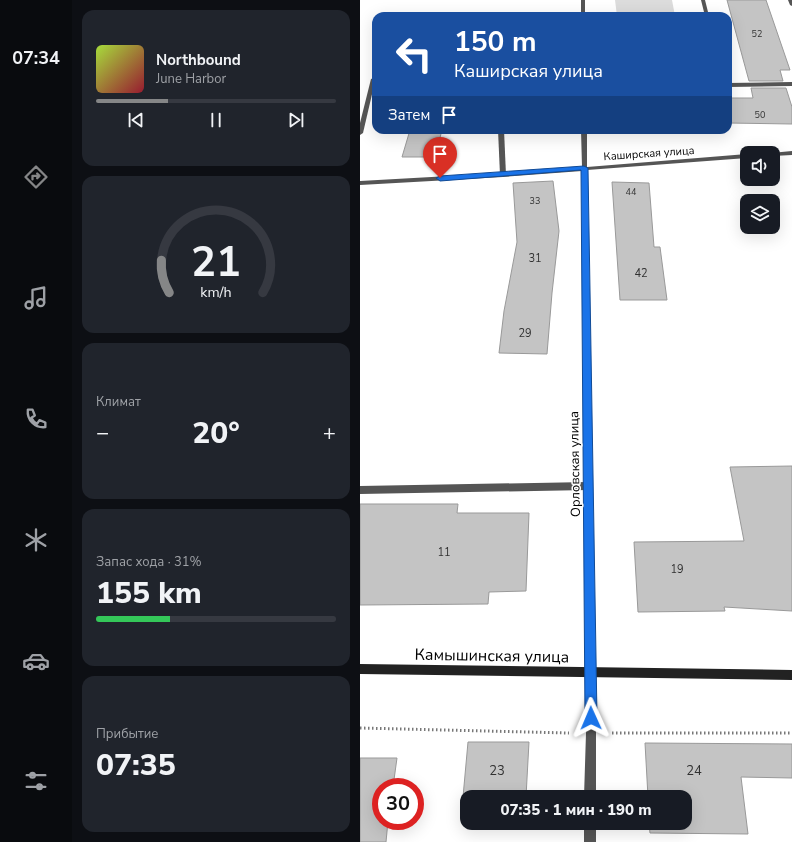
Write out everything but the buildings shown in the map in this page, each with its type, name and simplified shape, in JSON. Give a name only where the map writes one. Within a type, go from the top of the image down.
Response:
[{"type":"street","points":[[583,0],[583,12]]},
{"type":"street","points":[[703,0],[706,12]]},
{"type":"street","points":[[790,0],[792,5]]},
{"type":"street","points":[[732,84],[792,84]]},
{"type":"street","points":[[360,133],[372,87]]},
{"type":"street","points":[[501,134],[503,175]]},
{"type":"street","name":"Орловская улица","points":[[584,134],[590,790]]},
{"type":"street","points":[[780,154],[792,153]]},
{"type":"street","name":"Каширская улица","points":[[360,183],[503,175],[740,157]]},
{"type":"street","points":[[360,490],[588,486]]},
{"type":"street","name":"Камышинская улица","points":[[360,669],[792,675]]},
{"type":"street","points":[[590,830],[590,842]]},
{"type":"shaded area","points":[[615,0],[672,0],[674,12],[616,12]]},
{"type":"route","points":[[440,178],[503,175],[584,168],[591,718]]}]
